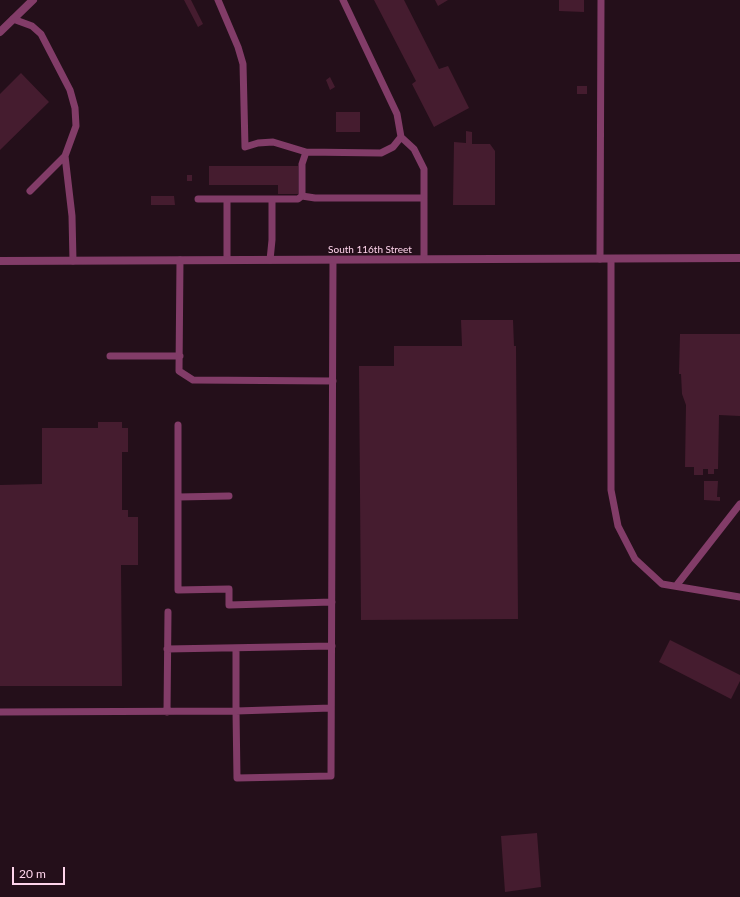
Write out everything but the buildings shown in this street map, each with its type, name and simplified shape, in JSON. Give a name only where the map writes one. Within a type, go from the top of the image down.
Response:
[{"type":"street","points":[[0,32],[33,0]]},
{"type":"street","name":"South 116th Street","points":[[0,261],[740,258]]},
{"type":"lane","points":[[218,0],[238,47],[243,64],[245,147],[258,143],[273,142],[306,152],[381,153],[393,146],[401,137]]},
{"type":"lane","points":[[343,0],[397,114],[401,137],[409,143],[422,161],[424,169],[424,260]]},
{"type":"lane","points":[[600,259],[601,0]]},
{"type":"lane","points":[[13,19],[32,26],[41,34],[70,90],[75,108],[76,126],[65,156],[30,191]]},
{"type":"lane","points":[[302,196],[302,164],[306,152]]},
{"type":"lane","points":[[65,156],[72,216],[73,260]]},
{"type":"lane","points":[[198,199],[298,199],[302,196],[315,198],[424,198]]},
{"type":"lane","points":[[227,199],[227,260]]},
{"type":"lane","points":[[270,260],[272,240],[272,199]]},
{"type":"lane","points":[[611,259],[611,490],[618,526],[635,559],[662,584],[740,597]]},
{"type":"lane","points":[[180,260],[179,371],[193,380],[333,381]]},
{"type":"lane","points":[[236,648],[237,778],[331,776],[333,260]]},
{"type":"lane","points":[[110,356],[180,356]]},
{"type":"lane","points":[[178,425],[178,590],[229,589],[229,605],[332,602]]},
{"type":"lane","points":[[178,498],[229,496]]},
{"type":"lane","points":[[676,586],[740,504]]},
{"type":"lane","points":[[167,712],[168,612]]},
{"type":"lane","points":[[167,649],[332,646]]},
{"type":"lane","points":[[0,712],[167,712],[331,708]]}]
